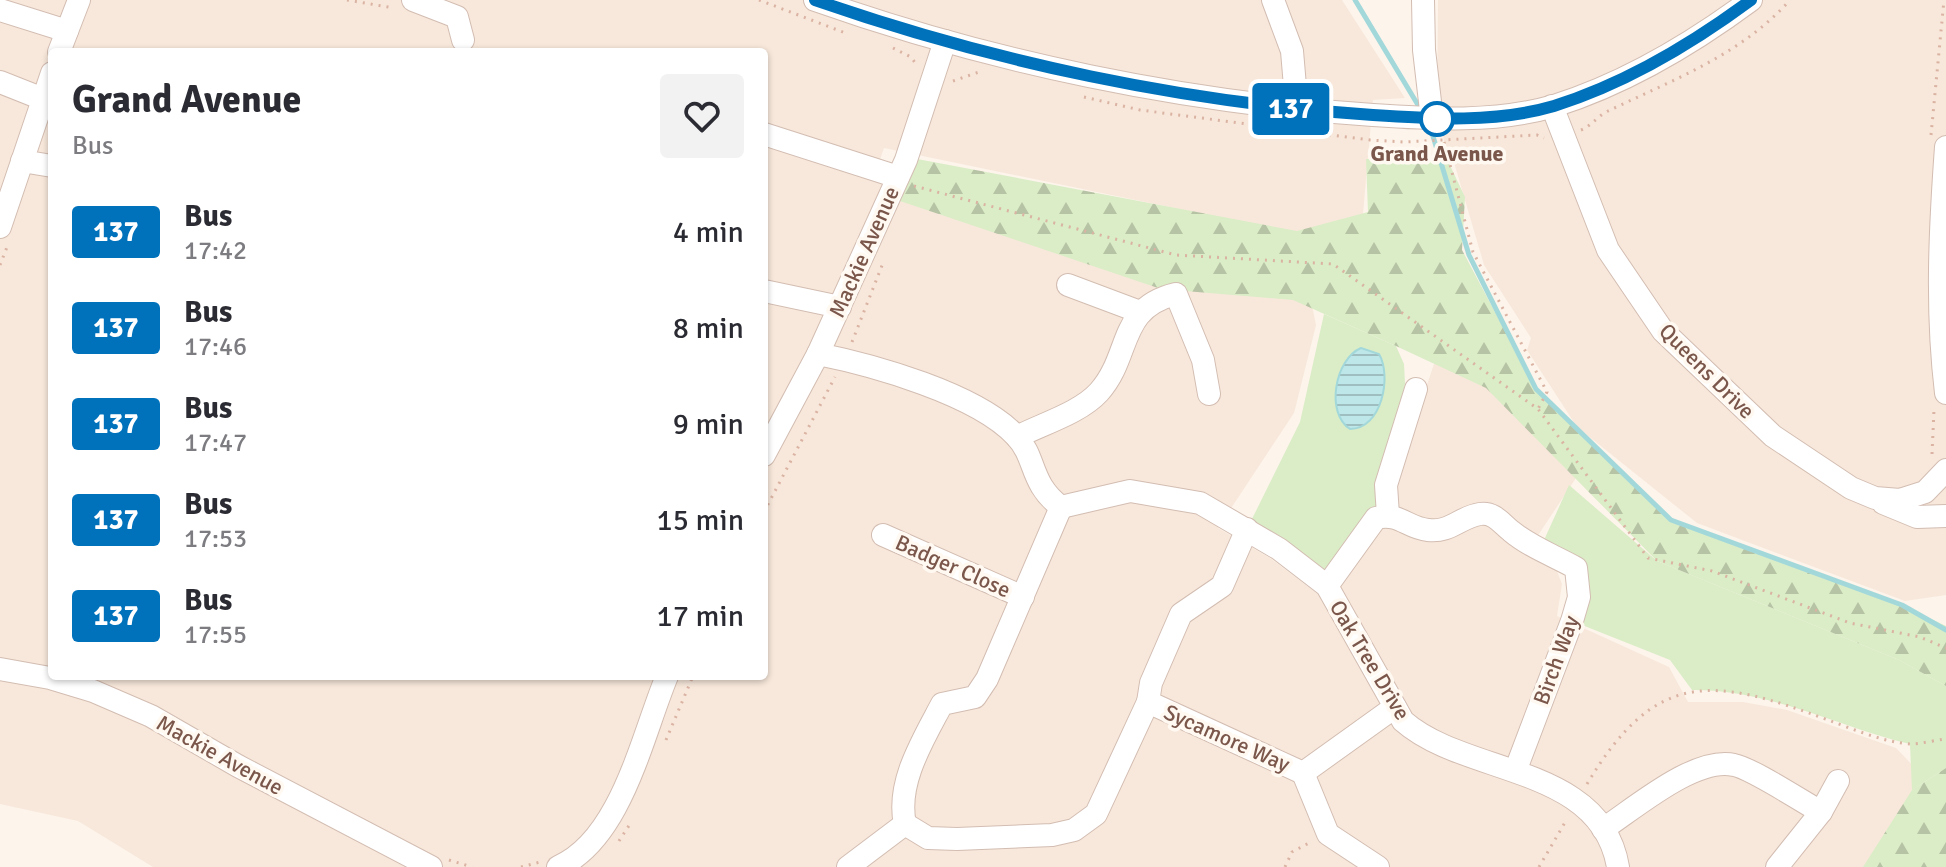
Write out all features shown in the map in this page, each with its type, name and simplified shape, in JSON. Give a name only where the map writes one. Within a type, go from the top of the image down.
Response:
[{"type":"street","points":[[0,10],[63,41],[79,0]]},
{"type":"street","points":[[413,0],[457,17],[463,40]]},
{"type":"street","points":[[815,0],[945,41],[1094,76],[1297,110],[1432,119],[1488,117],[1552,106],[1635,71],[1714,27],[1751,0]]},
{"type":"street","points":[[1273,0],[1292,51],[1297,110]]},
{"type":"street","points":[[1423,0],[1424,50],[1432,119]]},
{"type":"street","name":"Mackie Avenue","points":[[768,448],[818,354],[898,177],[945,41]]},
{"type":"street","points":[[0,82],[43,99]]},
{"type":"street","points":[[0,227],[48,85]]},
{"type":"street","name":"Queens Drive","points":[[1552,106],[1574,137],[1608,250],[1663,331],[1773,436],[1851,488],[1917,517],[1946,516]]},
{"type":"street","points":[[768,135],[898,177]]},
{"type":"street","points":[[1938,144],[1940,397]]},
{"type":"street","points":[[22,161],[48,165]]},
{"type":"street","points":[[1068,285],[1140,312]]},
{"type":"street","points":[[768,292],[840,307]]},
{"type":"street","points":[[1017,437],[1079,406],[1099,392],[1140,312],[1156,299],[1176,294],[1203,360],[1209,394]]},
{"type":"street","points":[[818,354],[915,380],[986,414],[1017,437],[1043,494],[1061,507]]},
{"type":"street","points":[[1327,586],[1376,518],[1388,515],[1386,485],[1416,389]]},
{"type":"street","points":[[1875,498],[1900,500],[1925,492],[1939,467]]},
{"type":"street","name":"Oak Tree Drive","points":[[1061,507],[1130,491],[1200,503],[1247,529],[1327,586],[1395,707],[1417,733],[1516,769],[1577,803],[1603,829],[1618,867]]},
{"type":"street","name":"Badger Close","points":[[905,824],[904,791],[922,742],[942,704],[975,697],[1001,650],[1061,507]]},
{"type":"street","name":"Birch Way","points":[[1388,515],[1419,529],[1442,531],[1478,514],[1489,514],[1523,540],[1576,568],[1579,597],[1572,621],[1516,769]]},
{"type":"street","name":"Sycamore Way","points":[[1247,529],[1222,586],[1181,614],[1151,683],[1148,702],[1303,773],[1395,707]]},
{"type":"street","name":"Badger Close","points":[[883,535],[1023,597]]},
{"type":"street","name":"Mackie Avenue","points":[[0,669],[48,674]]},
{"type":"street","name":"Mackie Avenue","points":[[65,680],[151,716],[238,766],[431,867]]},
{"type":"street","points":[[558,867],[579,858],[613,814],[665,680]]},
{"type":"street","points":[[848,867],[905,824],[928,838],[957,839],[1074,830],[1096,814],[1148,702]]},
{"type":"street","points":[[1603,829],[1669,784],[1705,767],[1734,765],[1821,812]]},
{"type":"street","points":[[1303,773],[1328,834],[1378,867]]},
{"type":"street","points":[[1777,867],[1821,812],[1838,781]]},
{"type":"path","points":[[1404,142],[1537,135],[1548,140],[1574,137],[1602,114],[1705,68],[1777,14],[1790,0]]},
{"type":"path","points":[[1938,144],[1944,0]]},
{"type":"path","points":[[1574,137],[1587,128]]},
{"type":"path","points":[[1444,141],[1473,252],[1547,392],[1538,409]]},
{"type":"path","points":[[1939,467],[1935,432],[1940,397]]},
{"type":"path","points":[[1539,867],[1577,803],[1630,725],[1657,703],[1692,690],[1726,689],[1762,696],[1863,733],[1910,744],[1946,739]]},
{"type":"path","points":[[1285,867],[1292,852],[1328,834]]},
{"type":"shaded area","points":[[0,0],[1342,0],[1405,98],[1373,100],[1362,225],[1305,235],[884,148],[875,174],[1311,300],[1316,325],[1294,413],[1218,528],[1270,558],[1323,598],[1386,524],[1394,483],[1435,361],[1487,384],[1578,475],[1527,552],[1555,566],[1562,584],[1557,616],[1669,667],[1688,702],[1743,702],[1787,710],[1896,748],[1924,777],[1864,867],[153,867],[78,821],[0,804]]},
{"type":"shaded area","points":[[1438,0],[1946,0],[1946,595],[1905,601],[1697,523],[1577,427],[1527,350],[1531,338],[1484,265],[1453,159],[1444,141],[1437,105]]},
{"type":"green space","points":[[896,155],[1297,231],[1368,212],[1366,159],[1446,157],[1465,197],[1462,250],[1536,389],[1671,520],[1902,605],[1946,626],[1946,686],[1899,660],[1657,561],[1486,388],[1293,300],[1161,289],[900,201]]},
{"type":"green space","points":[[1324,314],[1396,346],[1404,364],[1405,384],[1376,518],[1327,586],[1247,529],[1300,422]]},
{"type":"green space","points":[[1569,485],[1657,561],[1899,660],[1946,686],[1946,768],[1912,790],[1910,744],[1748,695],[1692,690],[1670,660],[1572,621],[1579,583],[1540,549]]},
{"type":"green space","points":[[1946,768],[1946,867],[1863,867],[1912,790]]},
{"type":"water","points":[[1361,348],[1379,354],[1383,364],[1384,387],[1377,411],[1370,420],[1361,427],[1350,429],[1338,411],[1336,387],[1345,363]]},
{"type":"waterway","points":[[1355,0],[1418,105]]},
{"type":"waterway","points":[[1432,133],[1469,255],[1536,389],[1671,520],[1902,605],[1946,630]]},
{"type":"bus line","name":"137","points":[[815,0],[945,41],[1094,76],[1297,110],[1432,119],[1488,117],[1552,106],[1635,71],[1714,27],[1751,0]]},
{"type":"place","name":"Grand Avenue","points":[[1437,119]]}]
